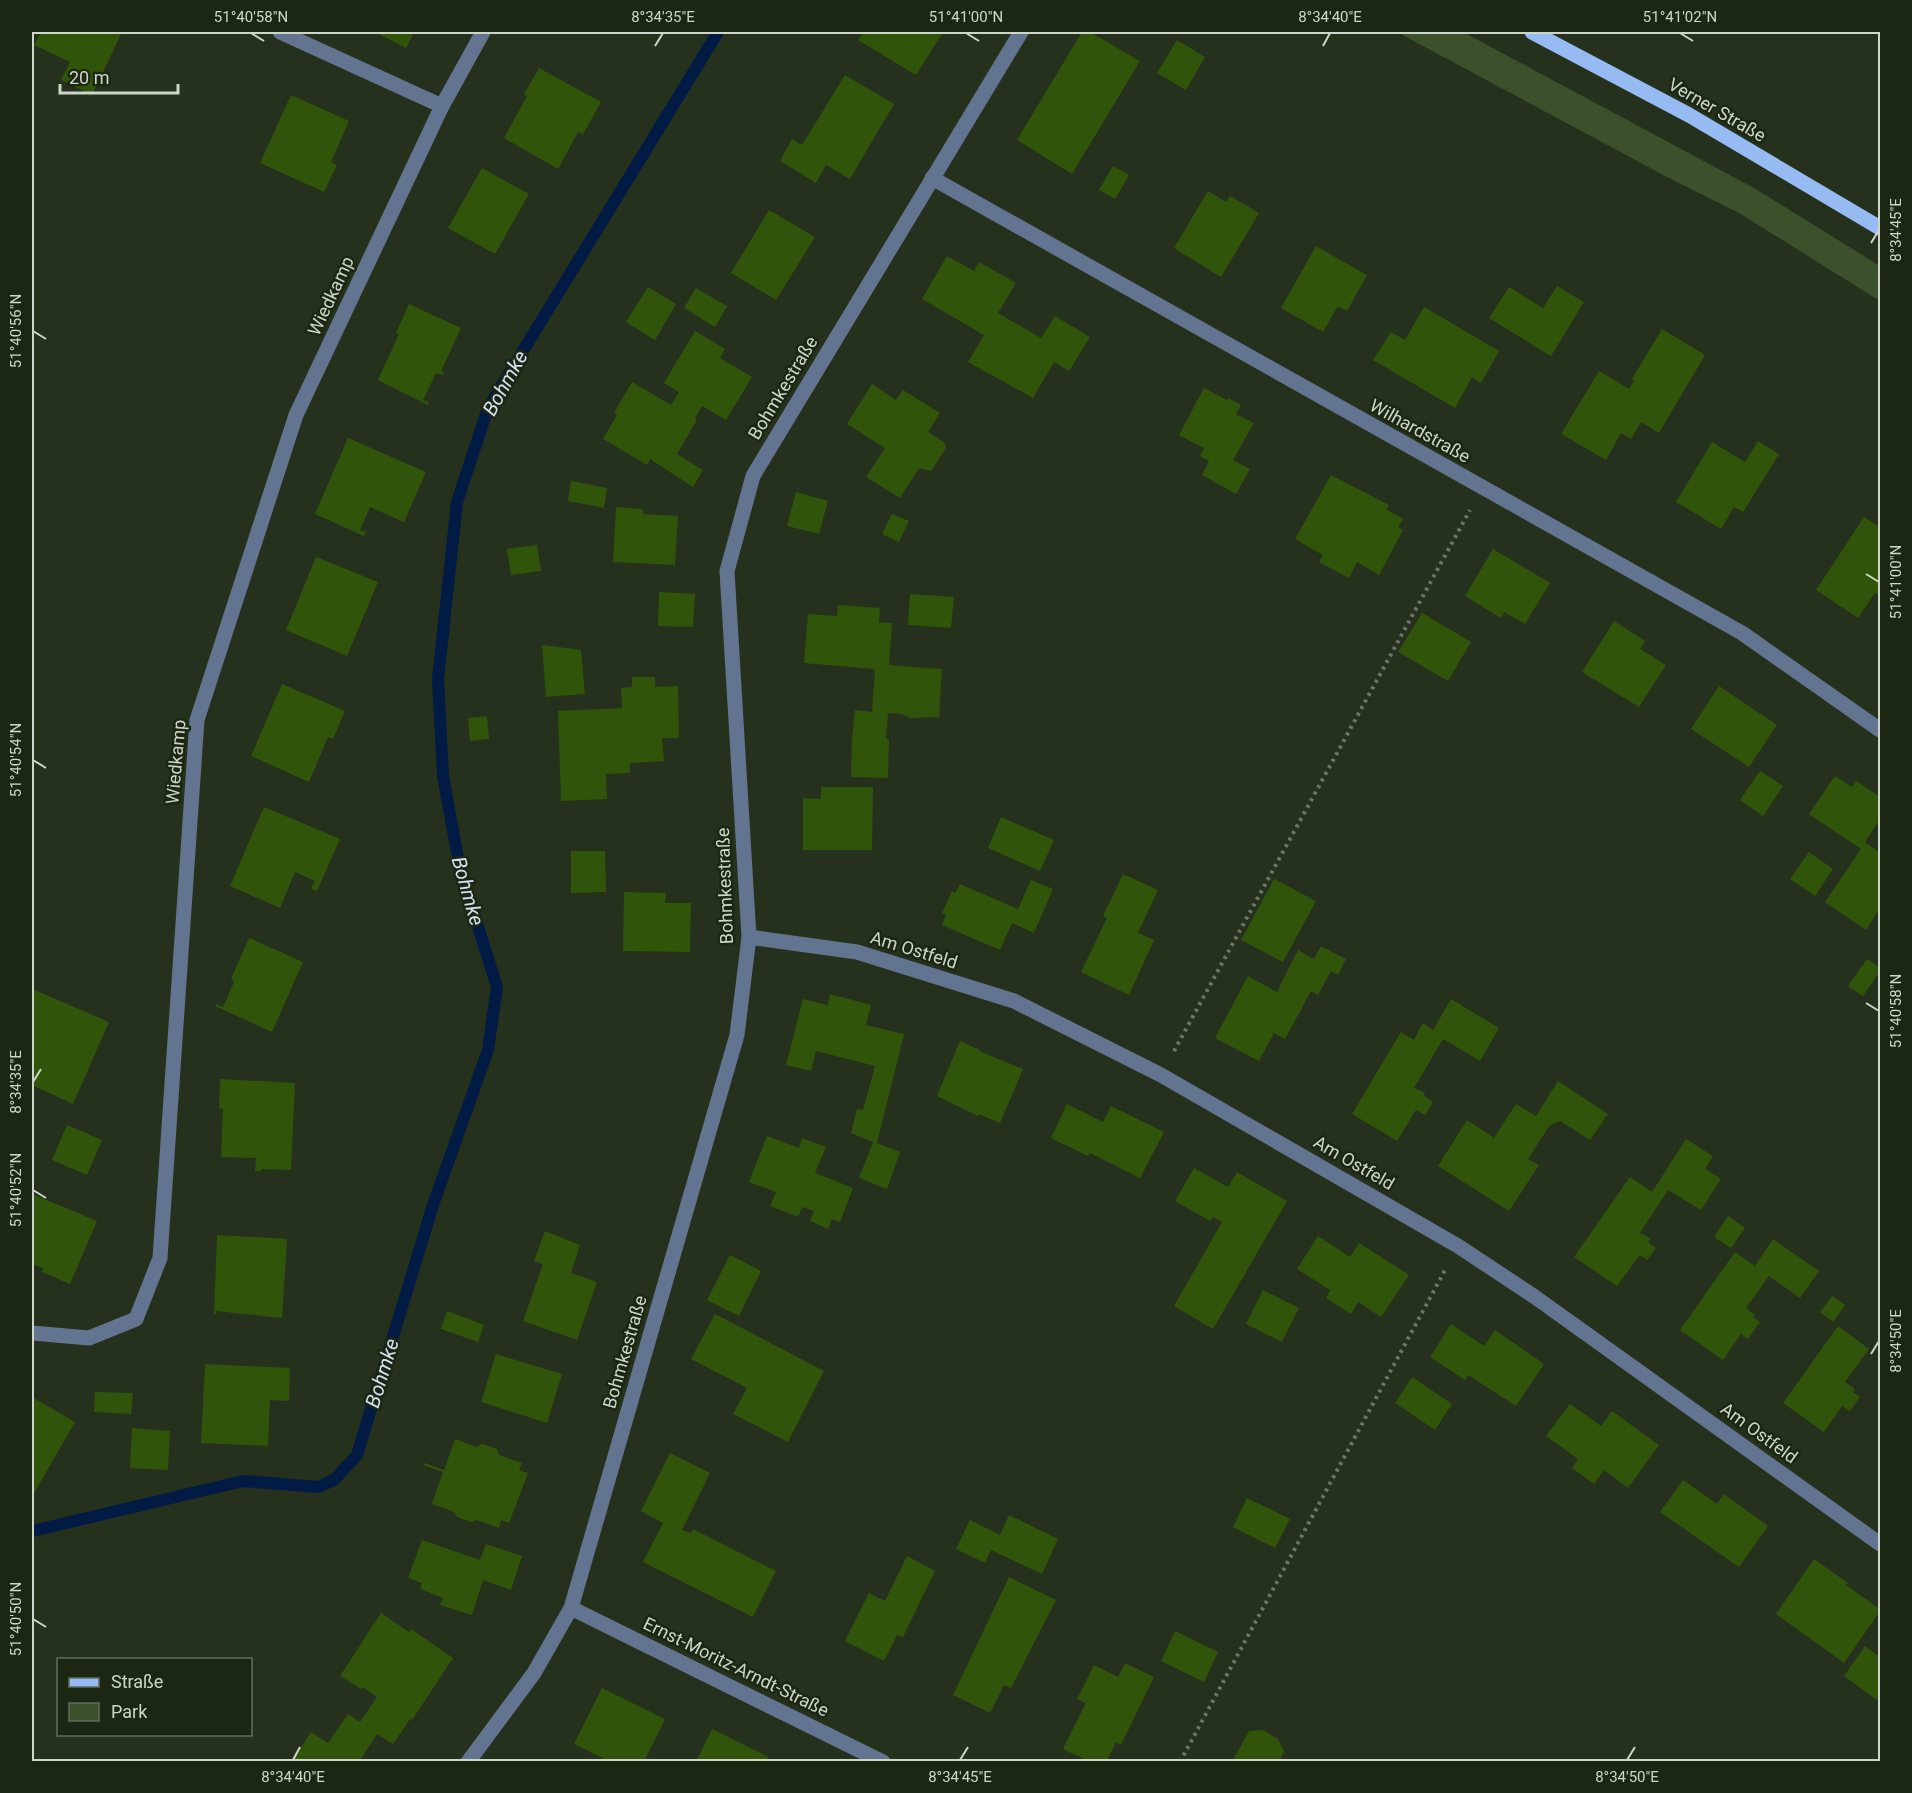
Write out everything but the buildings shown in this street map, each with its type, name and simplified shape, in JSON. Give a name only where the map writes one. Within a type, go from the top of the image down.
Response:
[{"type":"main road","name":"Verner Straße","points":[[1532,32],[1689,115],[1881,228]]},
{"type":"street","points":[[280,32],[442,106]]},
{"type":"street","name":"Wiedkamp","points":[[32,1333],[89,1338],[136,1319],[160,1258],[197,720],[296,415],[442,106],[483,32]]},
{"type":"street","name":"Bohmkestraße","points":[[468,1761],[534,1673],[571,1608],[737,1035],[749,937],[727,571],[753,476],[1021,32]]},
{"type":"street","name":"Wilhardstraße","points":[[932,178],[1742,633],[1881,730]]},
{"type":"street","name":"Am Ostfeld","points":[[749,937],[856,952],[1014,1001],[1161,1074],[1458,1246],[1535,1297],[1881,1544]]},
{"type":"street","name":"Ernst-Moritz-Arndt-Straße","points":[[571,1608],[883,1761]]},
{"type":"path","points":[[1161,1074],[1482,489]]},
{"type":"path","points":[[1180,1761],[1458,1246]]},
{"type":"green space","points":[[1397,32],[1463,32],[1754,188],[1880,266],[1880,301],[1739,213],[1667,177]]},
{"type":"waterway","name":"Bohmke","points":[[32,1531],[243,1481],[318,1487],[334,1480],[357,1455],[433,1205],[488,1050],[497,987],[460,869],[443,776],[438,679],[457,502],[488,408],[718,32]]}]
